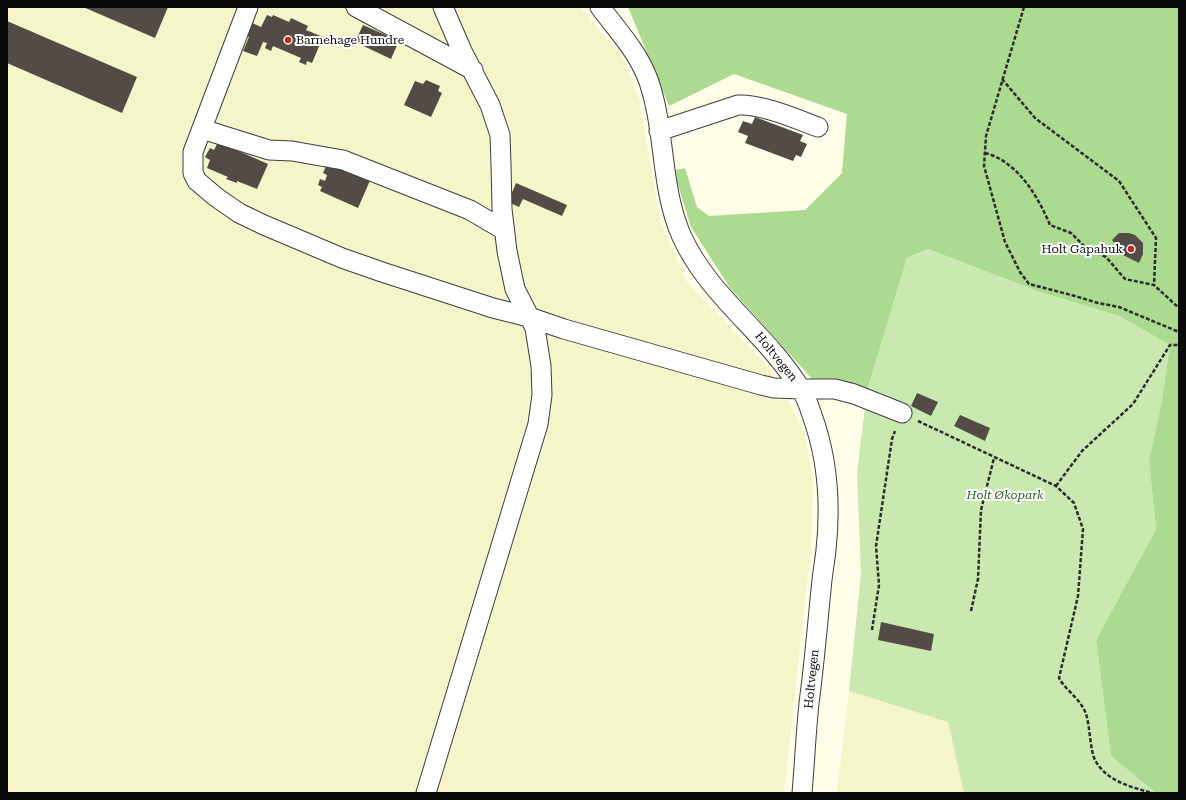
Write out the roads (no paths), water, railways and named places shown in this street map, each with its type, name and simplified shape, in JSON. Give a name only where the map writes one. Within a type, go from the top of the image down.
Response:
[{"type":"street","points":[[248,7],[193,152],[193,173],[196,181],[240,213],[271,228],[342,258],[493,308],[529,317],[564,329],[761,385],[774,388],[835,389],[854,394],[902,413]]},
{"type":"street","points":[[356,7],[473,70]]},
{"type":"street","points":[[426,793],[538,424],[542,395],[541,366],[535,328],[515,289],[507,251],[502,210],[502,164],[500,135],[490,105],[462,51],[443,7]]},
{"type":"street","name":"Holtvegen","points":[[600,7],[640,61],[648,81],[654,102],[665,171],[675,217],[692,256],[702,272],[719,293],[778,355],[802,389],[822,446],[827,473],[828,495],[826,550],[810,698],[802,793]]},
{"type":"street","points":[[659,131],[738,105],[750,105],[785,115],[818,127]]},
{"type":"street","points":[[202,129],[269,150],[292,151],[343,160],[470,210],[504,230]]},
{"type":"place","name":"Barnehage Hundre","points":[[288,40]]},
{"type":"place","name":"Holt Gapahuk","points":[[1131,249]]},
{"type":"park label","name":"Holt Økopark","points":[[1005,495]]}]
